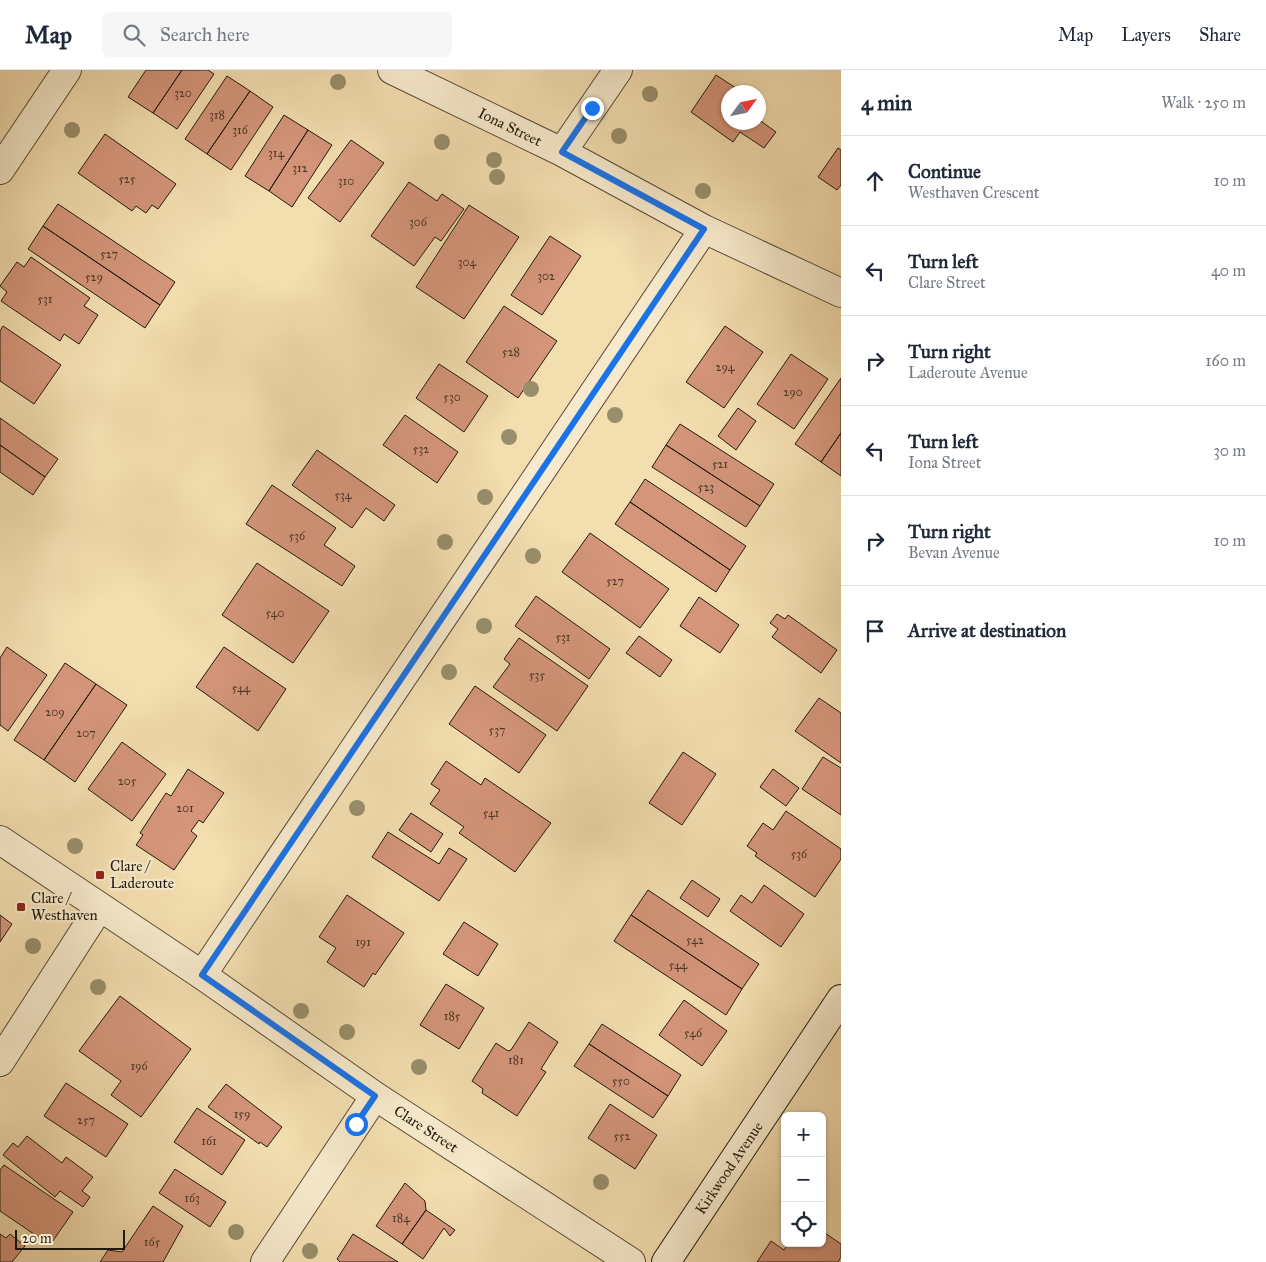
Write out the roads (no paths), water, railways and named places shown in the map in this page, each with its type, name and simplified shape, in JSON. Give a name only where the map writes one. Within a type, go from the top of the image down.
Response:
[{"type":"street","points":[[0,170],[67,70]]},
{"type":"street","name":"Iona Street","points":[[392,70],[562,152],[704,229],[841,293]]},
{"type":"street","points":[[562,152],[618,70]]},
{"type":"street","points":[[202,975],[704,229]]},
{"type":"street","name":"Clare Street","points":[[0,840],[202,975],[375,1096],[631,1262]]},
{"type":"street","points":[[0,1062],[100,908]]},
{"type":"street","name":"Kirkwood Avenue","points":[[666,1262],[841,999]]},
{"type":"street","points":[[265,1262],[375,1096]]},
{"type":"place","name":"Clare / Laderoute","points":[[100,875]]},
{"type":"place","name":"Clare / Westhaven","points":[[21,907]]}]
